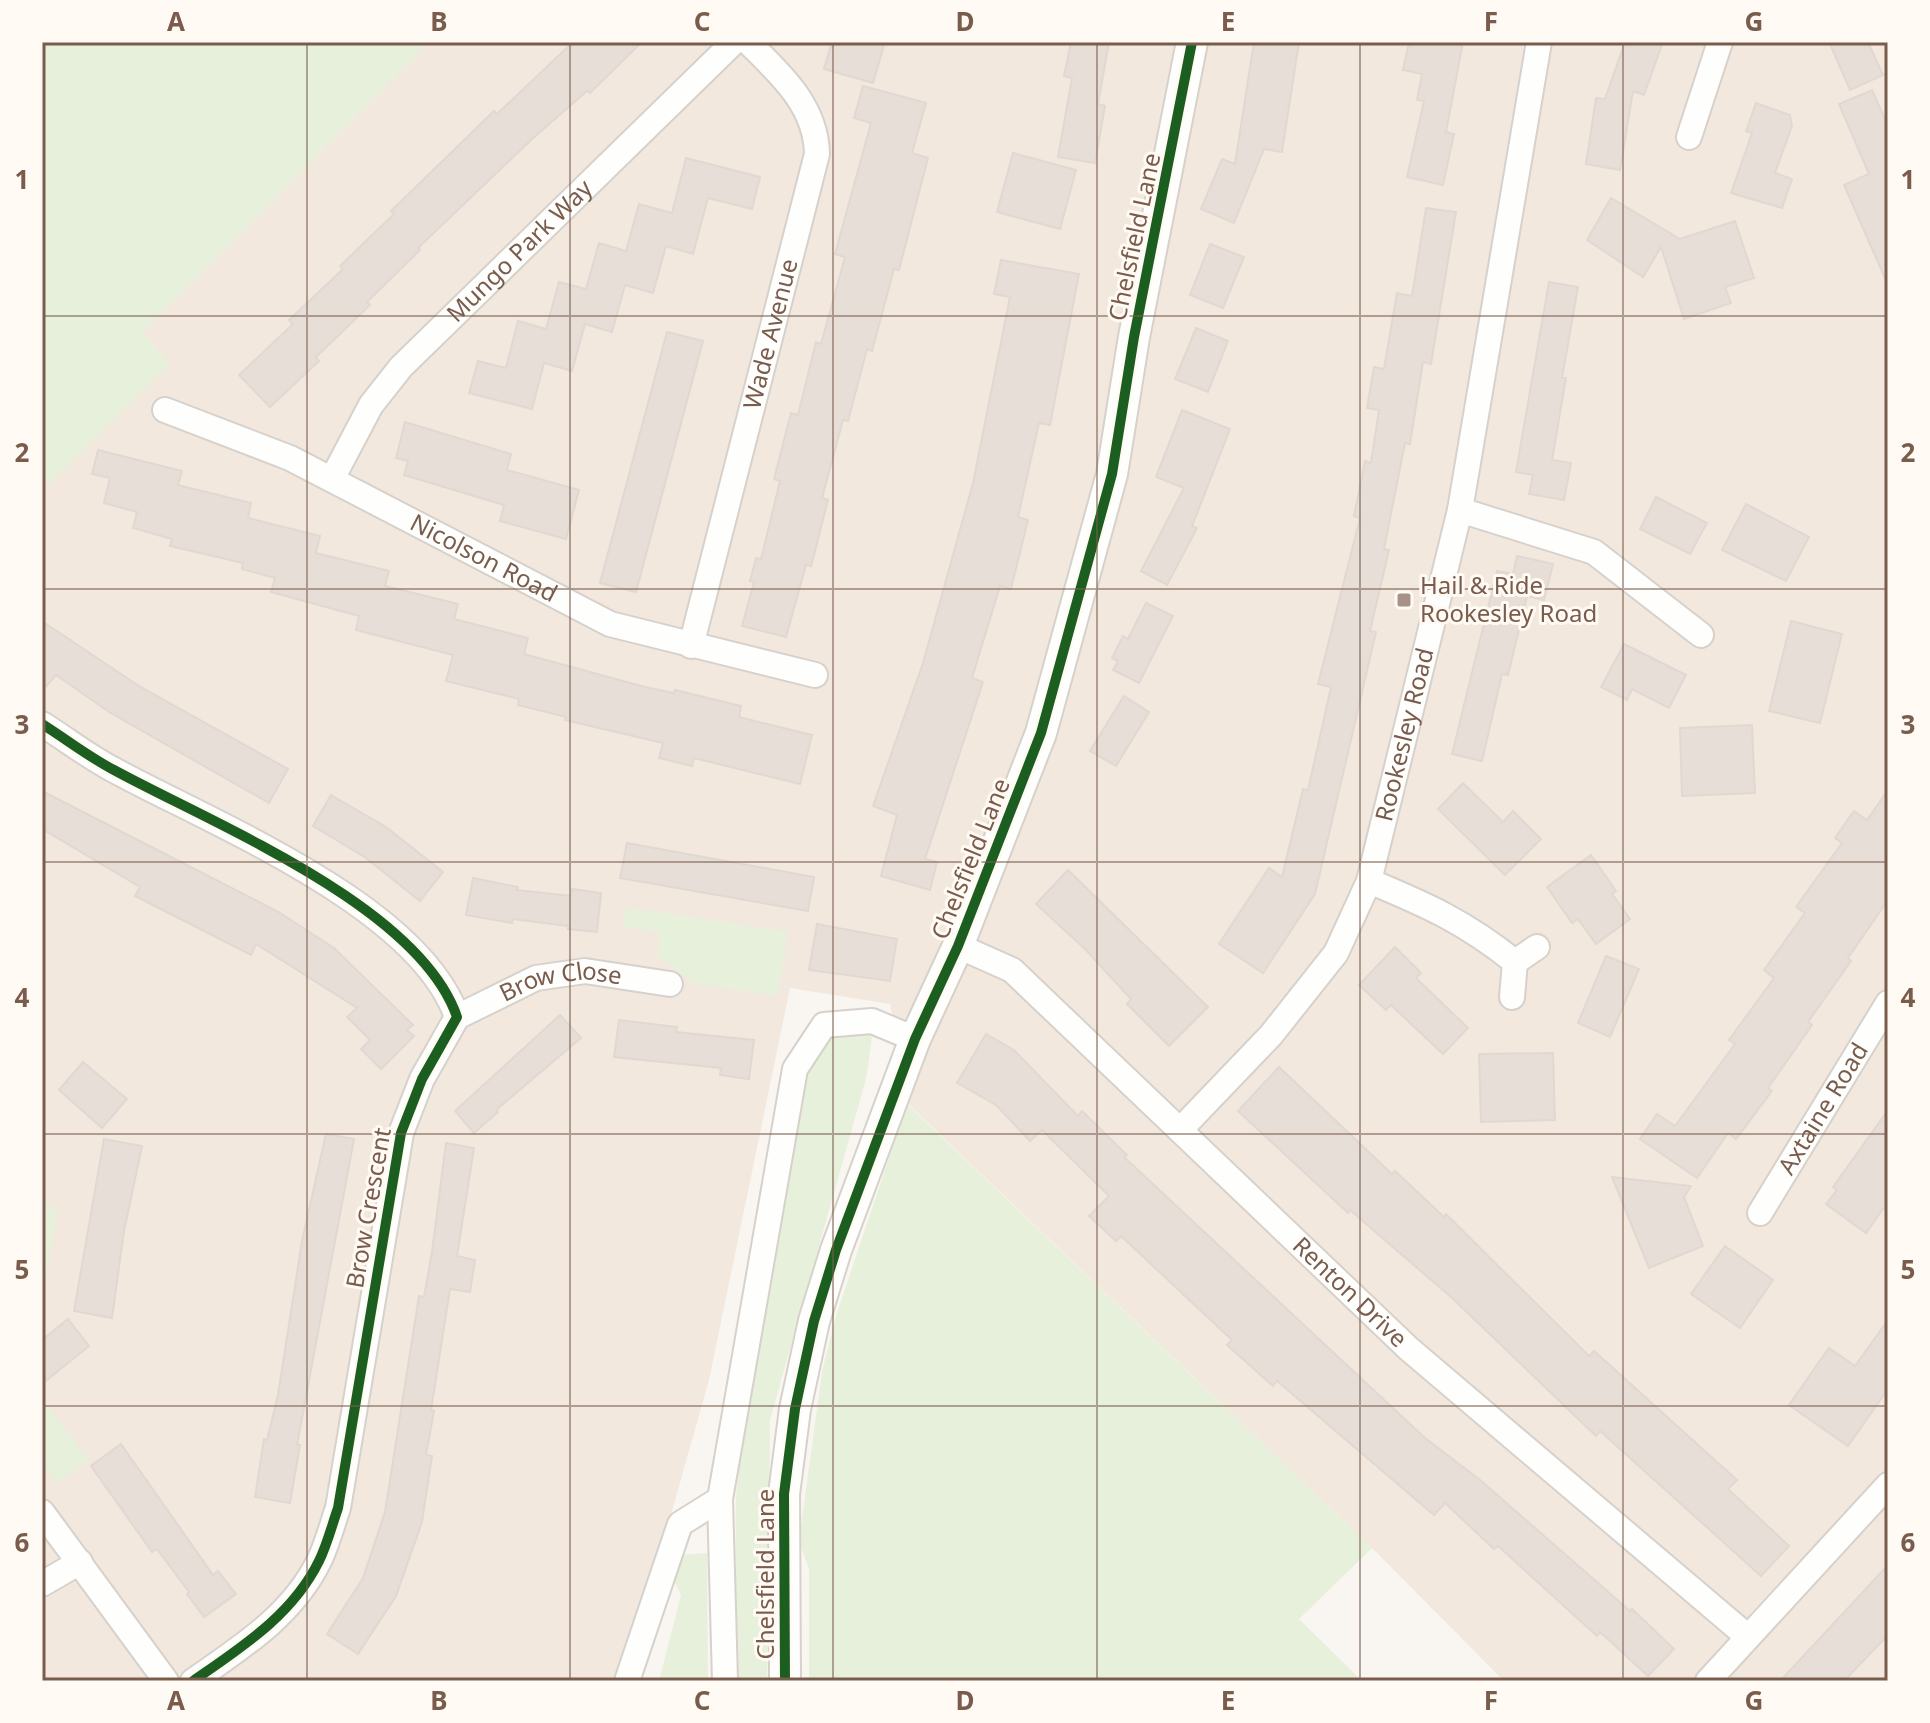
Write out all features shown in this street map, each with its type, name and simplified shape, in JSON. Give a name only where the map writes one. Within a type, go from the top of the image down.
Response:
[{"type":"street","name":"Mungo Park Way","points":[[332,479],[371,405],[401,367],[734,42]]},
{"type":"street","name":"Wade Avenue","points":[[691,646],[817,154],[813,124],[803,104],[785,79],[748,42]]},
{"type":"street","name":"Chelsfield Lane","points":[[785,1681],[784,1494],[795,1409],[814,1321],[836,1250],[915,1039],[958,946],[1041,733],[1112,474],[1134,337],[1192,42]]},
{"type":"street","name":"Rookesley Road","points":[[1180,1130],[1271,1035],[1336,953],[1369,881],[1460,510],[1539,42]]},
{"type":"street","points":[[1689,137],[1720,42]]},
{"type":"street","name":"Nicolson Road","points":[[165,410],[290,458],[586,612],[638,633],[815,675]]},
{"type":"street","points":[[1460,510],[1594,552],[1701,635]]},
{"type":"street","points":[[42,724],[109,768],[313,875],[368,911],[415,955],[450,997],[457,1017]]},
{"type":"street","points":[[1369,881],[1461,922],[1515,962]]},
{"type":"street","name":"Renton Drive","points":[[958,946],[1012,970],[1409,1349],[1748,1637]]},
{"type":"street","points":[[1515,962],[1537,947]]},
{"type":"street","points":[[1512,997],[1515,962]]},
{"type":"street","name":"Brow Close","points":[[457,1017],[536,978],[585,971],[670,984]]},
{"type":"street","name":"Axtaine Road","points":[[1760,1213],[1888,1003]]},
{"type":"street","name":"Brow Crescent","points":[[193,1681],[261,1633],[295,1598],[319,1561],[338,1508],[401,1133],[422,1079],[457,1017]]},
{"type":"street","name":"Chelsfield Lane","points":[[725,1681],[720,1499],[795,1069],[824,1025],[872,1021],[915,1039]]},
{"type":"street","points":[[1708,1681],[1888,1485]]},
{"type":"street","name":"Chelsfield Lane","points":[[627,1681],[680,1524],[720,1499]]},
{"type":"street","points":[[42,1512],[166,1681]]},
{"type":"street","points":[[42,1584],[80,1562]]},
{"type":"shaded area","points":[[42,42],[1888,42],[1888,1681],[1504,1681],[1372,1548],[907,1103],[890,1004],[790,988],[709,1380],[624,1681],[42,1681]]},
{"type":"green space","points":[[42,42],[430,42],[143,332],[170,364],[50,484],[42,477]]},
{"type":"green space","points":[[626,907],[788,932],[778,996],[693,983],[657,955],[660,933],[623,927]]},
{"type":"green space","points":[[860,1032],[872,1037],[866,1079],[770,1420],[767,1681],[735,1681],[736,1498],[744,1405],[805,1065],[831,1035]]},
{"type":"green space","points":[[907,1104],[1372,1548],[1299,1619],[1362,1681],[809,1681],[809,1569],[799,1541],[822,1372],[836,1316]]},
{"type":"green space","points":[[42,1202],[58,1209],[42,1298]]},
{"type":"green space","points":[[42,1399],[89,1460],[58,1483],[42,1463]]},
{"type":"green space","points":[[707,1553],[708,1681],[659,1681],[681,1595],[672,1576],[678,1555]]},
{"type":"building","points":[[573,42],[642,42],[590,93],[587,91],[531,140],[418,248],[420,250],[367,302],[370,305],[316,357],[319,361],[270,407],[239,375],[293,324],[289,320],[343,269],[340,266],[394,214],[391,211],[494,111],[497,114]]},
{"type":"building","points":[[832,42],[885,42],[873,83],[824,69]]},
{"type":"building","points":[[1071,42],[1109,42],[1098,104],[1105,106],[1095,163],[1058,157],[1072,78],[1064,76]]},
{"type":"building","points":[[1254,42],[1299,42],[1282,152],[1264,149],[1234,223],[1201,209],[1222,159],[1235,164]]},
{"type":"building","points":[[1409,42],[1463,42],[1446,132],[1454,134],[1443,185],[1407,177],[1424,101],[1417,100],[1422,74],[1403,70]]},
{"type":"building","points":[[1625,42],[1663,42],[1644,95],[1633,91],[1620,170],[1586,164],[1596,98],[1605,99]]},
{"type":"building","points":[[1829,42],[1868,42],[1883,75],[1850,90]]},
{"type":"building","points":[[863,86],[926,103],[912,153],[928,158],[899,270],[894,269],[872,351],[867,349],[848,421],[843,420],[822,498],[828,500],[814,555],[811,566],[806,565],[786,637],[742,626],[754,582],[750,581],[756,558],[761,559],[780,481],[774,479],[791,413],[798,415],[816,342],[821,344],[845,257],[835,254],[871,123],[854,118]]},
{"type":"building","points":[[1872,90],[1888,126],[1888,285],[1844,185],[1869,174],[1839,104]]},
{"type":"building","points":[[1756,103],[1790,115],[1792,126],[1775,173],[1792,179],[1782,208],[1731,193],[1752,133],[1746,131]]},
{"type":"building","points":[[1013,153],[1076,170],[1060,229],[997,212]]},
{"type":"building","points":[[686,158],[760,177],[752,209],[708,198],[693,254],[666,246],[653,293],[625,285],[612,332],[585,324],[572,371],[544,363],[532,409],[469,393],[478,361],[506,368],[518,321],[546,329],[559,282],[586,289],[599,243],[626,251],[639,204],[672,213]]},
{"type":"building","points":[[1611,198],[1680,239],[1735,221],[1754,278],[1725,287],[1731,303],[1684,319],[1661,247],[1643,277],[1587,240]]},
{"type":"building","points":[[1426,208],[1456,212],[1431,364],[1423,362],[1410,444],[1405,443],[1384,549],[1389,550],[1370,631],[1376,632],[1315,894],[1263,973],[1219,944],[1269,868],[1282,877],[1303,789],[1308,790],[1331,687],[1318,684],[1360,518],[1354,516],[1365,461],[1371,463],[1379,410],[1367,408],[1374,367],[1384,369],[1397,293],[1412,296]]},
{"type":"building","points":[[1210,244],[1244,257],[1223,308],[1190,295]]},
{"type":"building","points":[[1001,260],[1079,274],[1050,425],[1039,423],[1018,517],[1028,520],[1011,589],[1000,586],[972,678],[983,682],[925,859],[937,862],[930,890],[881,876],[897,815],[873,806],[923,663],[973,483],[1010,297],[994,294]]},
{"type":"building","points":[[1549,282],[1578,287],[1552,460],[1571,463],[1564,500],[1529,494],[1533,475],[1516,472]]},
{"type":"building","points":[[1196,328],[1228,341],[1208,392],[1175,379]]},
{"type":"building","points":[[667,332],[703,341],[636,592],[600,583]]},
{"type":"building","points":[[1182,410],[1230,429],[1192,526],[1197,528],[1167,585],[1141,571],[1184,488],[1156,477]]},
{"type":"building","points":[[405,422],[511,454],[507,470],[579,490],[566,539],[500,521],[504,505],[404,475],[408,461],[396,458]]},
{"type":"building","points":[[98,450],[182,471],[178,485],[251,503],[248,518],[320,536],[316,553],[389,571],[385,586],[458,604],[454,619],[528,638],[524,654],[645,687],[674,693],[675,690],[741,706],[739,717],[812,735],[800,784],[694,758],[692,766],[659,758],[663,743],[565,720],[566,717],[518,705],[519,699],[446,681],[453,655],[356,630],[359,616],[271,592],[275,578],[242,569],[243,563],[170,546],[172,539],[133,528],[137,512],[104,503],[110,478],[92,474]]},
{"type":"building","points":[[1656,497],[1707,523],[1690,554],[1640,529]]},
{"type":"building","points":[[1746,504],[1809,537],[1786,581],[1722,550]]},
{"type":"building","points":[[1517,556],[1553,564],[1544,600],[1527,596],[1508,675],[1502,674],[1482,761],[1452,754],[1497,571],[1513,574]]},
{"type":"building","points":[[1146,603],[1173,616],[1139,683],[1113,670],[1118,661],[1112,658],[1123,636],[1128,639]]},
{"type":"building","points":[[42,621],[139,686],[288,769],[269,803],[109,712],[56,675],[42,691]]},
{"type":"building","points":[[1791,621],[1842,634],[1820,723],[1769,711]]},
{"type":"building","points":[[1624,644],[1686,675],[1669,708],[1632,689],[1627,700],[1601,687]]},
{"type":"building","points":[[1124,696],[1149,712],[1116,766],[1090,751]]},
{"type":"building","points":[[1752,725],[1755,793],[1682,796],[1680,728]]},
{"type":"building","points":[[1463,783],[1503,822],[1513,811],[1541,839],[1505,875],[1438,809]]},
{"type":"building","points":[[1888,790],[1888,900],[1848,958],[1851,961],[1808,1022],[1812,1025],[1768,1088],[1772,1091],[1736,1139],[1728,1133],[1697,1178],[1640,1139],[1657,1114],[1675,1126],[1735,1044],[1729,1040],[1774,978],[1764,970],[1805,913],[1796,907],[1842,843],[1835,838],[1854,811],[1867,820]]},
{"type":"building","points":[[42,791],[277,911],[334,948],[413,1025],[407,1030],[414,1036],[381,1069],[361,1049],[370,1040],[347,1017],[357,1008],[256,944],[251,955],[135,896],[140,887],[42,829]]},
{"type":"building","points":[[331,795],[386,827],[443,872],[420,901],[366,858],[313,826]]},
{"type":"building","points":[[627,843],[814,877],[808,911],[620,878]]},
{"type":"building","points":[[1591,855],[1616,891],[1612,894],[1630,919],[1596,944],[1578,919],[1572,923],[1547,887]]},
{"type":"building","points":[[1068,870],[1208,1007],[1169,1046],[1127,1004],[1131,999],[1085,949],[1036,904]]},
{"type":"building","points":[[473,878],[518,887],[517,890],[571,896],[572,889],[601,893],[597,932],[466,915]]},
{"type":"building","points":[[817,924],[897,939],[890,981],[809,970]]},
{"type":"building","points":[[1395,947],[1421,973],[1416,978],[1468,1028],[1443,1054],[1391,1005],[1386,1010],[1359,985]]},
{"type":"building","points":[[1606,956],[1639,969],[1610,1037],[1578,1023]]},
{"type":"building","points":[[560,1015],[581,1038],[496,1110],[498,1112],[474,1133],[455,1111]]},
{"type":"building","points":[[619,1020],[677,1027],[676,1032],[754,1040],[749,1079],[720,1075],[721,1068],[614,1057]]},
{"type":"building","points":[[986,1034],[1014,1050],[1078,1116],[1082,1111],[1127,1155],[1124,1157],[1425,1438],[1479,1479],[1630,1611],[1632,1609],[1674,1649],[1648,1676],[1600,1632],[1597,1636],[1498,1546],[1494,1549],[1445,1503],[1434,1515],[1277,1381],[1273,1386],[1227,1345],[1232,1340],[1121,1236],[1116,1241],[1089,1216],[1109,1196],[1042,1130],[1030,1141],[996,1105],[957,1083]]},
{"type":"building","points":[[1553,1053],[1555,1120],[1481,1122],[1479,1054]]},
{"type":"building","points":[[83,1062],[127,1099],[102,1128],[59,1090]]},
{"type":"building","points":[[1279,1067],[1392,1174],[1395,1171],[1444,1217],[1446,1214],[1589,1356],[1594,1351],[1737,1480],[1728,1489],[1789,1546],[1761,1576],[1600,1431],[1596,1436],[1452,1298],[1350,1210],[1348,1213],[1238,1111]]},
{"type":"building","points":[[1888,1110],[1888,1202],[1866,1233],[1826,1204],[1837,1190],[1833,1187]]},
{"type":"building","points":[[326,1134],[354,1139],[297,1445],[300,1445],[290,1503],[255,1497],[264,1439],[267,1440],[278,1395],[302,1241]]},
{"type":"building","points":[[104,1139],[142,1146],[124,1231],[112,1318],[74,1311]]},
{"type":"building","points":[[446,1143],[474,1148],[457,1256],[475,1260],[470,1292],[450,1289],[431,1410],[434,1411],[426,1455],[432,1456],[422,1522],[396,1596],[358,1654],[327,1634],[363,1578],[385,1512],[419,1296],[424,1297],[432,1252]]},
{"type":"building","points":[[1612,1177],[1691,1186],[1684,1197],[1703,1246],[1649,1268]]},
{"type":"building","points":[[1725,1246],[1773,1280],[1740,1328],[1691,1294]]},
{"type":"building","points":[[68,1319],[89,1346],[42,1384],[42,1340]]},
{"type":"building","points":[[1888,1320],[1888,1389],[1848,1446],[1789,1405],[1829,1348],[1855,1366]]},
{"type":"building","points":[[121,1444],[213,1575],[218,1571],[236,1594],[204,1617],[157,1549],[152,1552],[91,1466]]},
{"type":"building","points":[[1888,1565],[1888,1635],[1844,1681],[1780,1681]]},
{"type":"cycle path","points":[[785,1681],[784,1494],[795,1409],[814,1321],[836,1250],[915,1039],[958,946],[1041,733],[1112,474],[1134,337],[1192,42]]},
{"type":"cycle path","points":[[42,724],[105,765],[256,843],[358,904],[401,939],[435,977],[457,1017],[422,1079],[401,1133],[338,1508],[319,1561],[308,1581],[280,1614],[193,1681]]},
{"type":"place","name":"Hail & Ride Rookesley Road","points":[[1404,600]]}]
